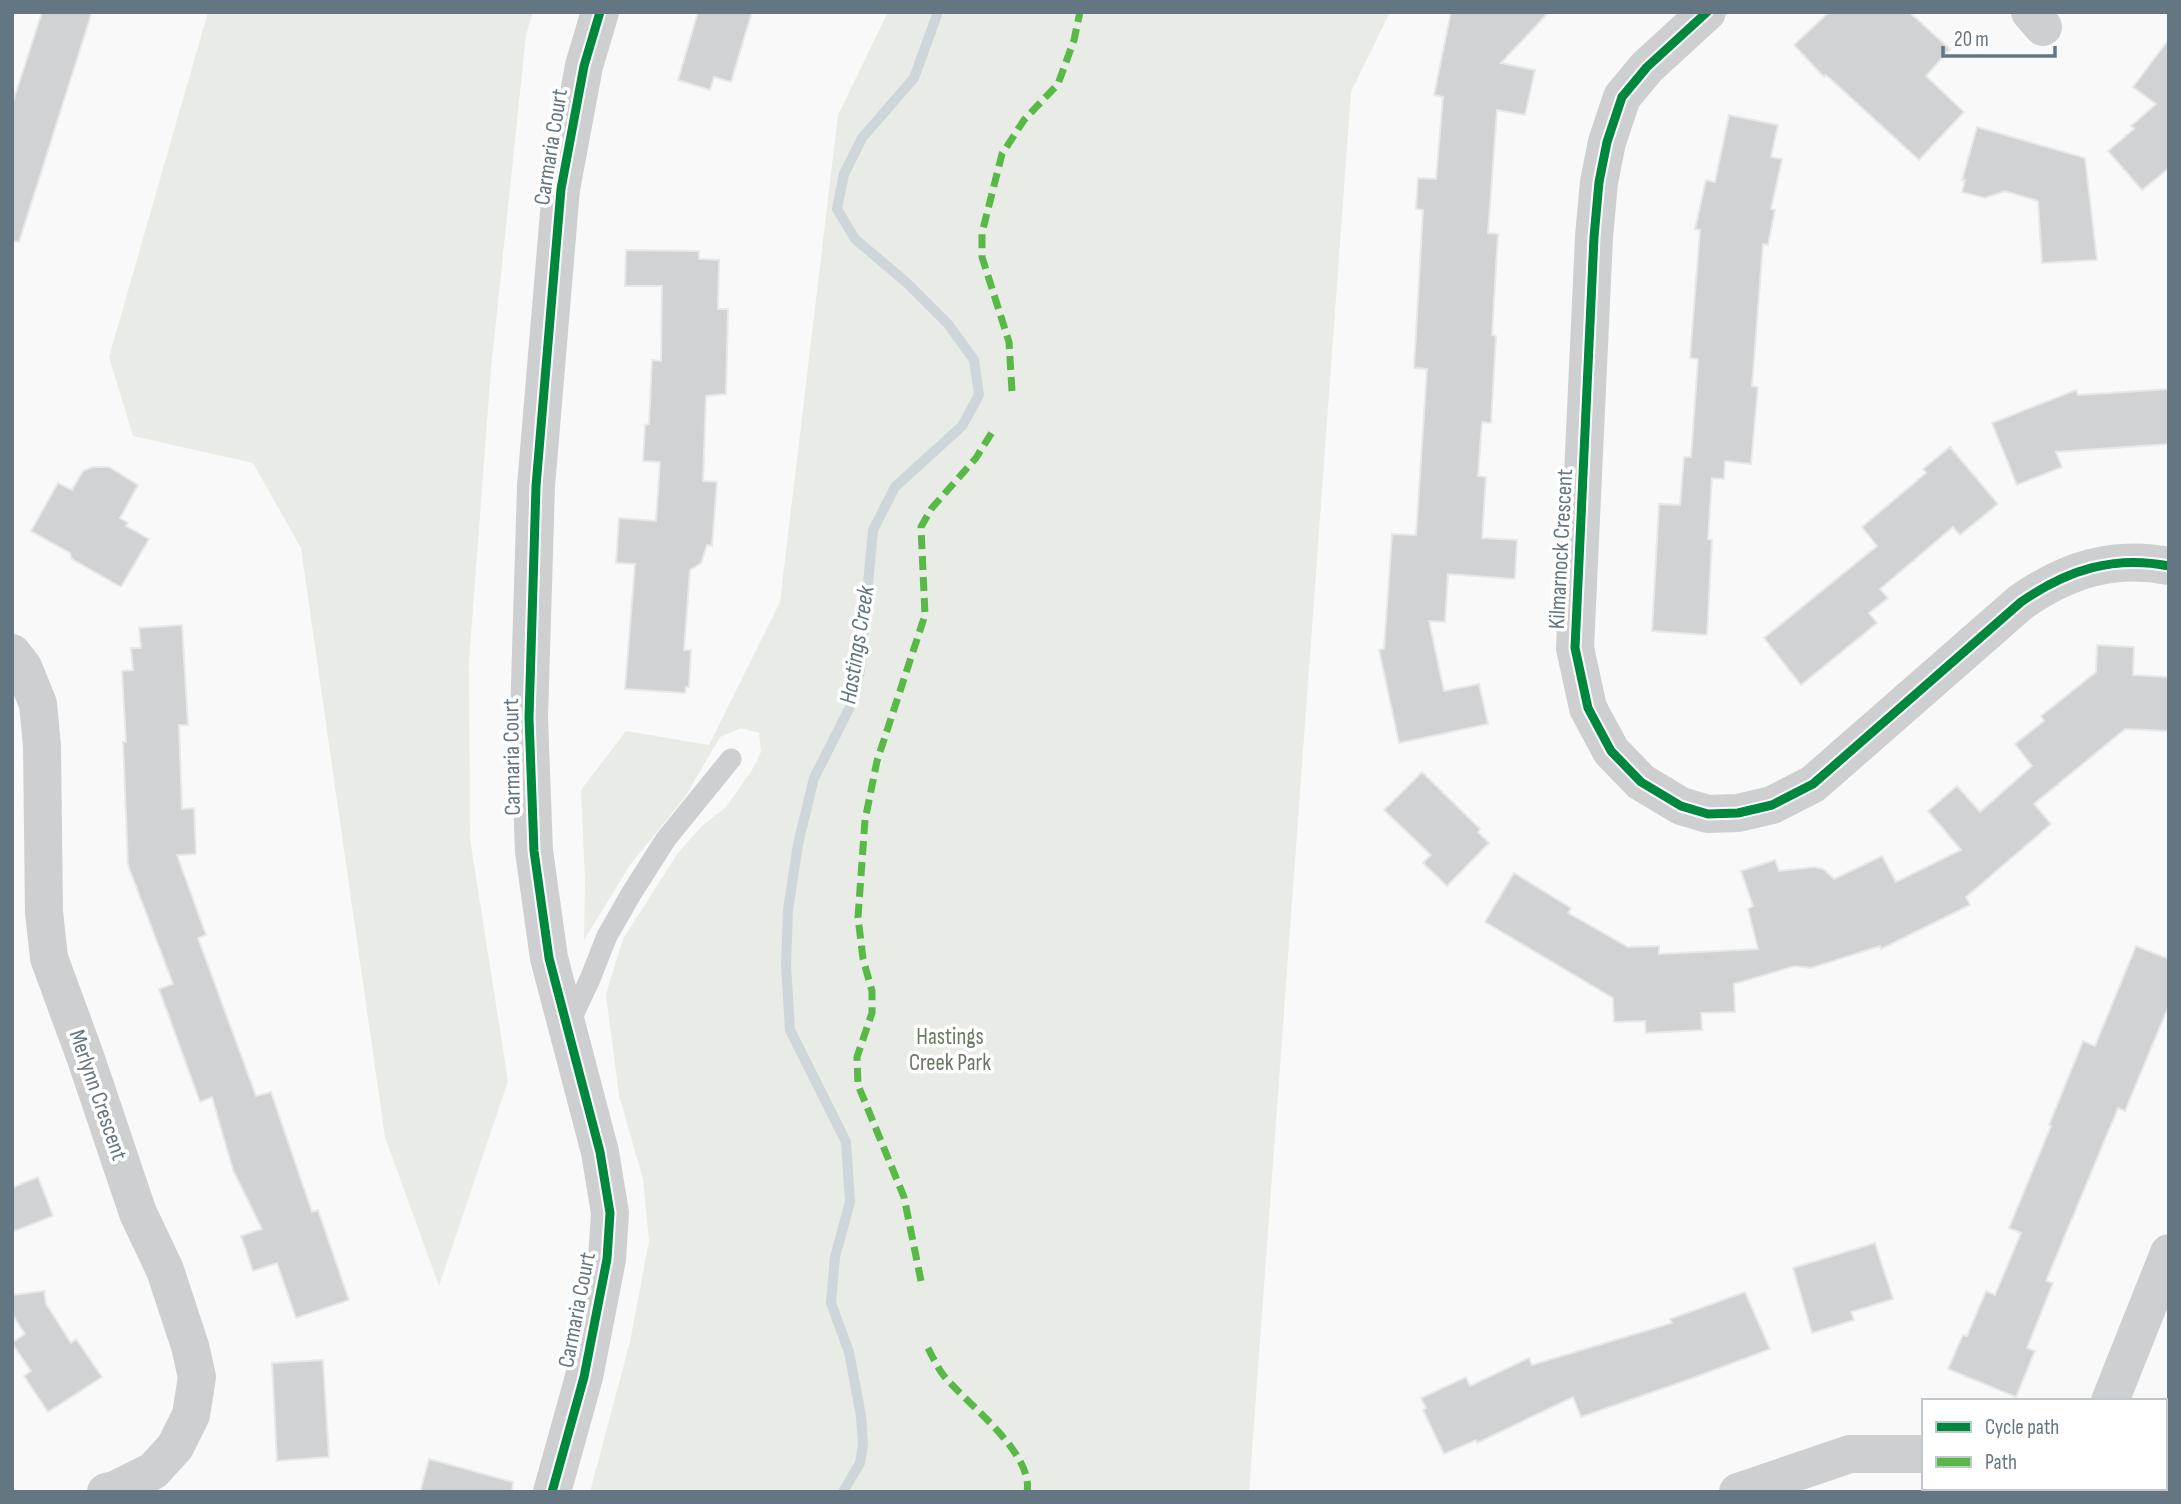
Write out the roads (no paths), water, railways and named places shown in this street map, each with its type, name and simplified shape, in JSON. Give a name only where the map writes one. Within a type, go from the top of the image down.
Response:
[{"type":"street","name":"Carmaria Court","points":[[552,1492],[584,1377],[607,1259],[610,1213],[600,1152],[549,958],[534,851],[529,718],[536,486],[561,189],[584,66],[600,12]]},
{"type":"street","name":"Kilmarnock Crescent","points":[[1707,12],[1647,67],[1622,97],[1607,142],[1599,182],[1593,250],[1576,648],[1588,708],[1611,751],[1641,782],[1681,806],[1708,814],[1738,813],[1772,805],[1813,784],[2021,602],[2047,583],[2094,565],[2143,561],[2169,566]]},
{"type":"street","name":"Merlynn Crescent","points":[[12,653],[23,667],[38,704],[42,746],[44,912],[50,958],[138,1213],[165,1270],[190,1346],[197,1377],[191,1415],[175,1447],[153,1471],[106,1492]]},
{"type":"street","points":[[2111,1399],[2169,1253]]},
{"type":"street","points":[[1738,1492],[1850,1454],[1922,1454]]},
{"type":"lane","points":[[567,1028],[607,936],[631,894],[666,839],[731,759]]},
{"type":"waterway","name":"Hastings Creek","points":[[843,1492],[860,1463],[863,1445],[861,1416],[849,1352],[831,1303],[835,1257],[850,1202],[846,1142],[790,1030],[786,965],[788,910],[798,844],[814,778],[853,701],[860,670],[873,530],[895,487],[962,426],[979,395],[974,360],[948,324],[907,283],[855,239],[837,209],[844,174],[862,138],[914,78],[938,12]]},
{"type":"park label","name":"Hastings Creek Park","points":[[950,1050]]}]
